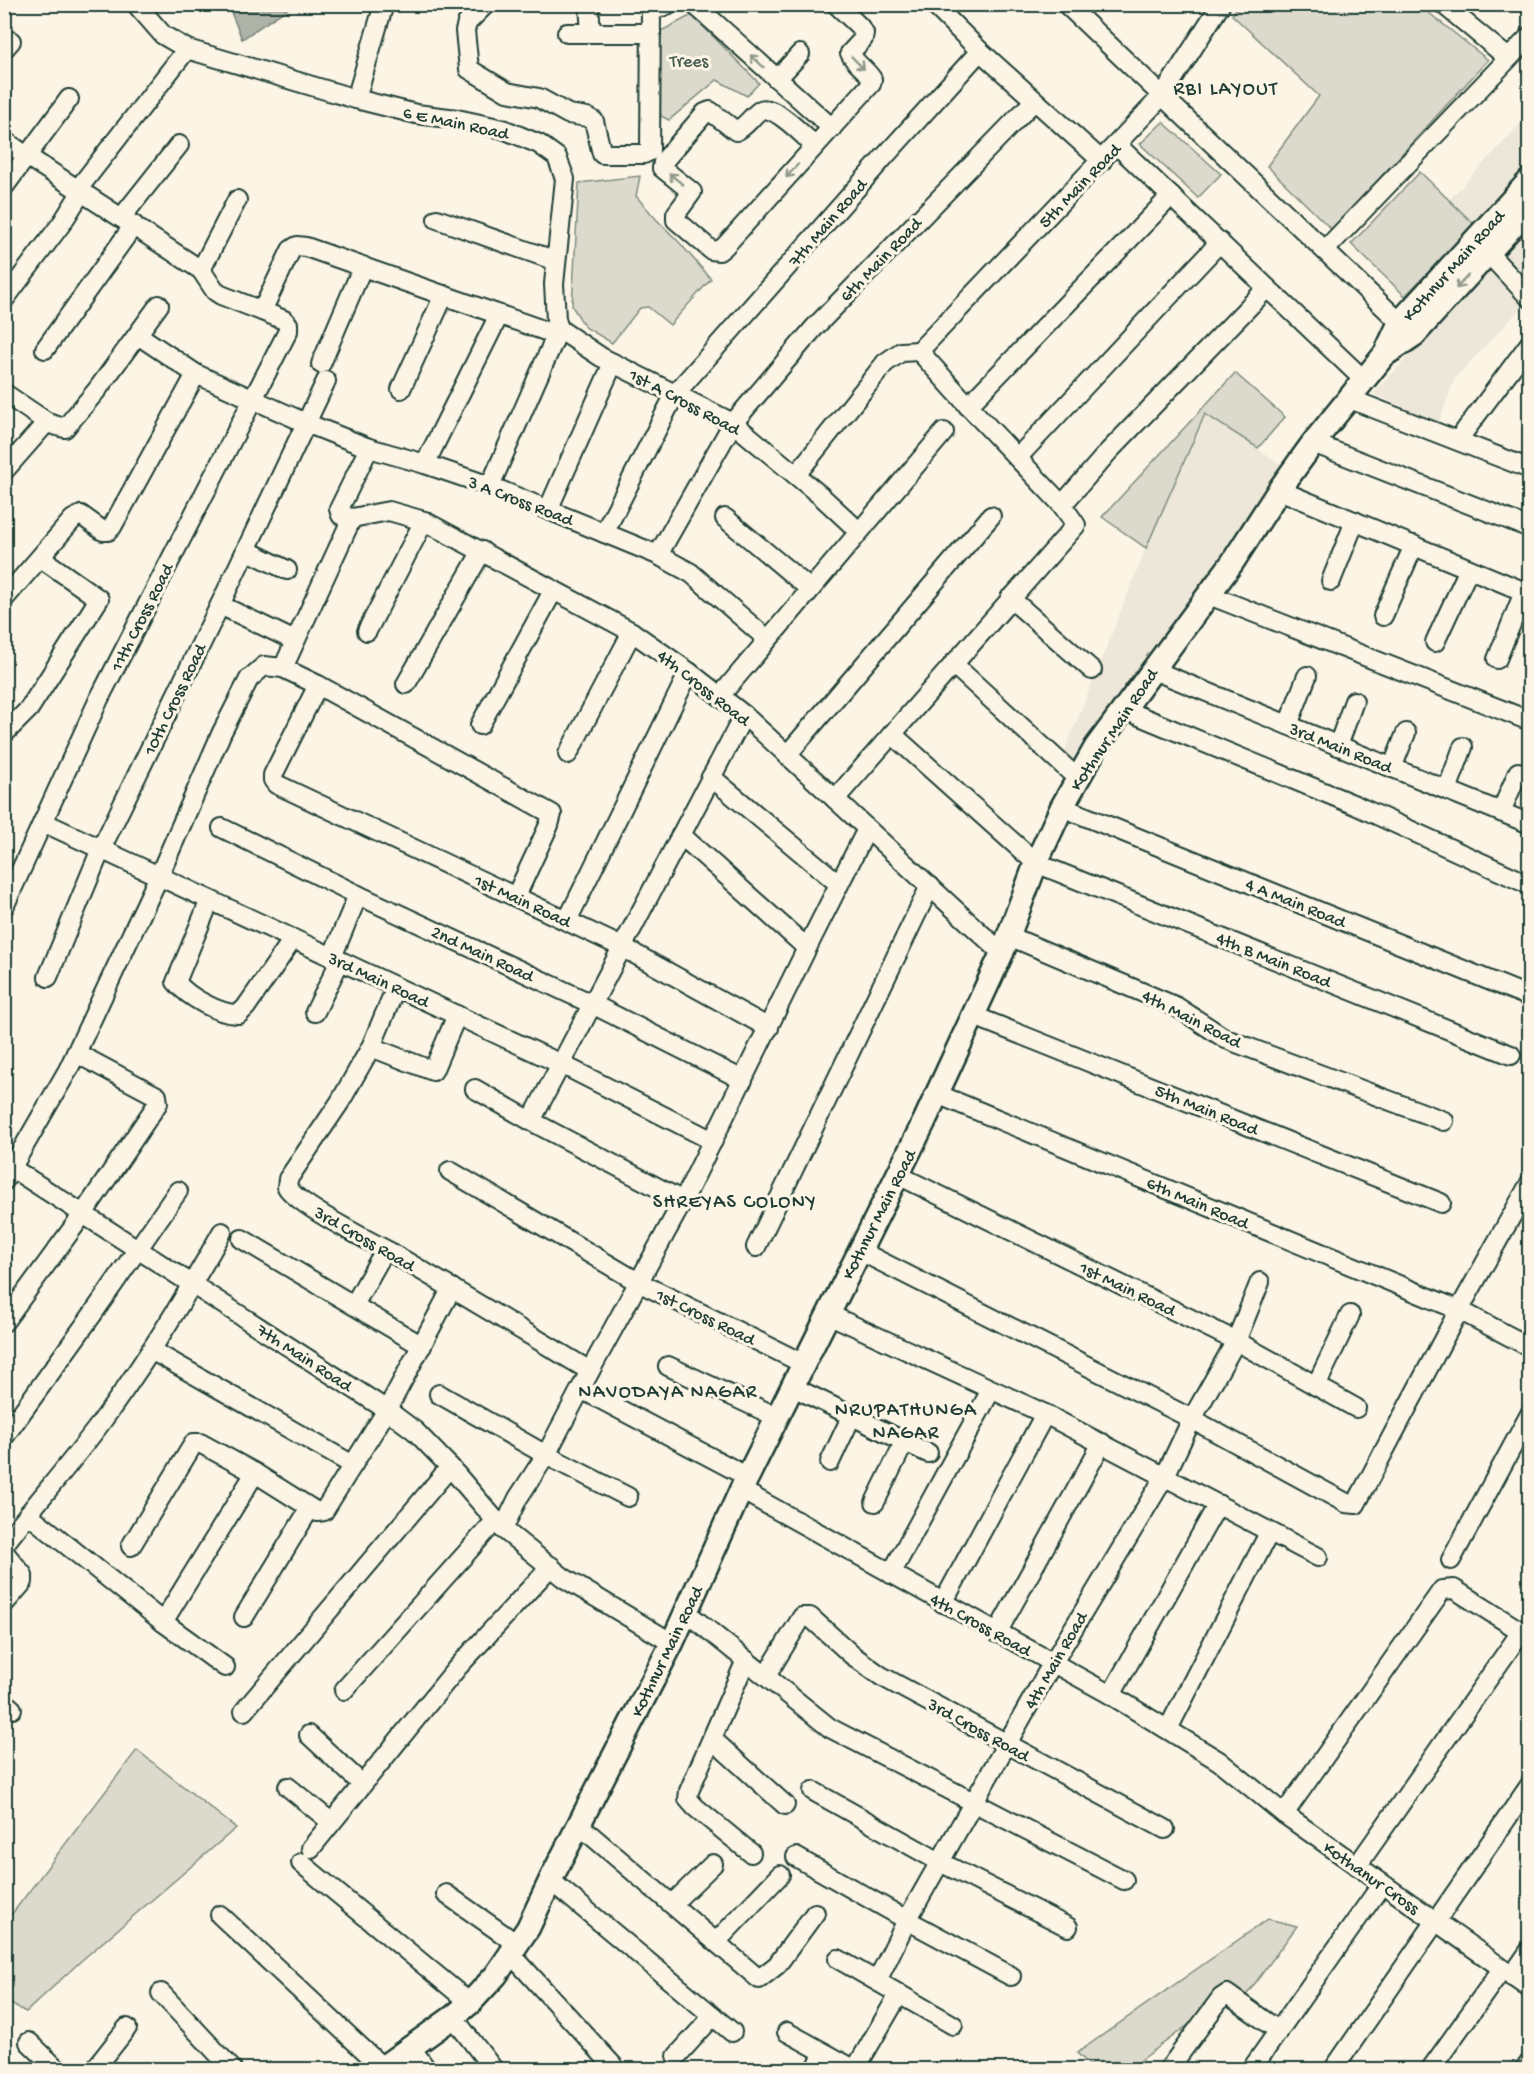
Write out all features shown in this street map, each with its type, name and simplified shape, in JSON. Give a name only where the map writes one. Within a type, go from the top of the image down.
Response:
[{"type":"main road","name":"Kothnur Main Road","points":[[381,2068],[461,2010],[496,1975],[528,1928],[550,1880],[672,1643],[745,1483],[937,1094],[1006,945],[1036,863],[1077,778],[1096,747],[1255,530],[1279,490],[1313,443],[1530,180]]},
{"type":"main road","name":"Kothnur Main Road","points":[[1407,329],[1488,253],[1530,207]]},
{"type":"street","name":"6 E Main Road","points":[[136,4],[163,35],[187,49],[356,99],[417,114],[457,119],[503,129],[539,144],[557,157],[565,179],[554,284],[558,332]]},
{"type":"street","points":[[356,99],[384,4]]},
{"type":"street","points":[[486,4],[467,23],[465,31],[470,69],[507,92],[539,98],[568,114],[587,117],[594,121],[602,154],[644,154],[650,151],[651,33],[645,8],[669,4]]},
{"type":"street","points":[[589,4],[591,33]]},
{"type":"street","points":[[694,4],[832,128]]},
{"type":"street","points":[[815,146],[777,112],[768,109],[761,110],[744,128],[736,131],[710,111],[705,112],[663,162],[662,168],[692,192],[676,214],[676,220],[711,250],[719,251],[832,128],[871,84],[872,79],[869,74],[852,58],[850,53],[863,39],[864,33],[836,4]]},
{"type":"street","points":[[933,4],[980,51],[1102,161]]},
{"type":"street","points":[[1066,4],[1407,329]]},
{"type":"street","points":[[1443,4],[1508,58]]},
{"type":"street","name":"5th Main Road","points":[[919,351],[1163,95],[1217,6]]},
{"type":"street","points":[[567,33],[651,33]]},
{"type":"street","points":[[1325,250],[1530,36]]},
{"type":"street","points":[[4,300],[62,223],[80,190],[187,49]]},
{"type":"street","name":"7th Main Road","points":[[603,533],[675,394],[980,51]]},
{"type":"street","points":[[777,79],[800,54]]},
{"type":"street","points":[[4,187],[69,99]]},
{"type":"street","name":"6th Main Road","points":[[658,555],[733,423],[814,328],[1035,101]]},
{"type":"street","points":[[4,140],[201,270],[215,291],[221,295],[262,311]]},
{"type":"street","points":[[1117,144],[1365,380]]},
{"type":"street","points":[[45,349],[179,145]]},
{"type":"street","points":[[968,406],[1171,196]]},
{"type":"street","points":[[201,270],[237,200]]},
{"type":"street","points":[[437,219],[556,261]]},
{"type":"street","points":[[1018,457],[1220,242]]},
{"type":"street","name":"1st A Cross Road","points":[[262,311],[291,250],[297,246],[363,266],[500,315],[558,332],[613,363],[733,423],[821,496],[858,532]]},
{"type":"street","points":[[1488,253],[1530,298]]},
{"type":"street","name":"10th Cross Road","points":[[48,977],[101,849],[306,423],[363,266]]},
{"type":"street","points":[[1062,505],[1109,451],[1267,288]]},
{"type":"street","points":[[401,389],[444,296]]},
{"type":"street","points":[[4,393],[47,422],[59,428],[65,428],[97,390],[159,305]]},
{"type":"street","name":"11th Cross Road","points":[[4,907],[9,883],[43,822],[99,699],[288,331],[288,324],[284,320],[262,311]]},
{"type":"street","points":[[425,464],[500,315]]},
{"type":"street","points":[[490,486],[558,332]]},
{"type":"street","name":"3 A Cross Road","points":[[138,335],[196,374],[306,423],[369,448],[490,486],[658,555],[692,573],[767,639]]},
{"type":"street","points":[[1458,440],[1530,343]]},
{"type":"street","points":[[796,475],[885,363],[901,352],[919,351],[1062,505],[1076,525],[835,799]]},
{"type":"street","points":[[548,510],[613,363]]},
{"type":"street","points":[[4,599],[77,516],[81,515],[103,531],[108,531],[196,374]]},
{"type":"street","points":[[1350,399],[1530,469]]},
{"type":"street","points":[[4,471],[47,422]]},
{"type":"street","points":[[721,695],[944,432]]},
{"type":"street","points":[[1313,443],[1530,528]]},
{"type":"street","points":[[283,668],[352,518],[341,515],[339,509],[369,448]]},
{"type":"street","points":[[1279,490],[1527,593],[1497,659]]},
{"type":"street","name":"4th Cross Road","points":[[352,518],[389,511],[423,521],[632,632],[721,695],[930,886],[1006,945]]},
{"type":"street","points":[[787,754],[991,516]]},
{"type":"street","points":[[725,518],[810,589]]},
{"type":"street","points":[[1330,581],[1355,520]]},
{"type":"street","points":[[368,631],[423,521]]},
{"type":"street","points":[[1383,616],[1414,545]]},
{"type":"street","points":[[246,550],[287,570]]},
{"type":"street","points":[[406,684],[482,551]]},
{"type":"street","points":[[4,734],[29,709],[99,599],[41,558]]},
{"type":"street","points":[[1435,642],[1469,569]]},
{"type":"street","points":[[480,726],[553,591]]},
{"type":"street","points":[[1209,595],[1530,721]]},
{"type":"street","points":[[1010,598],[1092,670]]},
{"type":"street","points":[[220,605],[295,641]]},
{"type":"street","points":[[568,754],[632,632]]},
{"type":"street","points":[[953,664],[1077,778]]},
{"type":"street","points":[[7,1171],[76,1053],[159,876],[222,732],[249,679],[264,666],[283,668],[318,685],[552,814],[516,896]]},
{"type":"street","name":"3rd Main Road","points":[[1153,670],[1530,824]]},
{"type":"street","points":[[567,921],[689,672]]},
{"type":"street","points":[[1288,725],[1307,676]]},
{"type":"street","name":"1st Main Road","points":[[318,685],[273,775],[276,784],[622,947],[769,1028]]},
{"type":"street","points":[[1338,746],[1354,701]]},
{"type":"street","points":[[1125,710],[1355,805],[1530,885]]},
{"type":"street","points":[[531,1121],[744,715]]},
{"type":"street","points":[[1392,768],[1406,732]]},
{"type":"street","points":[[892,734],[1036,863]]},
{"type":"street","points":[[1447,790],[1463,747]]},
{"type":"street","points":[[1501,812],[1518,772]]},
{"type":"street","points":[[711,777],[839,884]]},
{"type":"street","name":"4 A Main Road","points":[[1062,807],[1530,998]]},
{"type":"street","name":"3rd Main Road","points":[[43,822],[561,1064],[713,1141]]},
{"type":"street","name":"2nd Main Road","points":[[222,828],[358,895],[592,1004],[743,1080]]},
{"type":"street","points":[[769,1028],[867,829]]},
{"type":"street","points":[[681,835],[807,948]]},
{"type":"street","name":"4th B Main Road","points":[[1036,863],[1511,1055]]},
{"type":"street","points":[[756,1247],[930,886]]},
{"type":"street","points":[[315,1012],[358,895]]},
{"type":"street","points":[[210,900],[176,982],[182,990],[219,1011],[230,1015],[239,1014],[293,939]]},
{"type":"street","name":"4th Main Road","points":[[1006,945],[1177,1007],[1226,1039],[1444,1121]]},
{"type":"street","points":[[396,987],[371,1045],[433,1071],[457,1015]]},
{"type":"street","name":"5th Main Road","points":[[974,1016],[1441,1203]]},
{"type":"street","name":"1st Cross Road","points":[[769,1028],[683,1201],[638,1282],[804,1364]]},
{"type":"street","name":"3rd Cross Road","points":[[371,1045],[340,1102],[288,1179],[287,1186],[291,1194],[590,1371]]},
{"type":"street","points":[[4,1322],[83,1214],[158,1103],[157,1096],[76,1053]]},
{"type":"street","points":[[475,1089],[683,1201]]},
{"type":"street","name":"6th Main Road","points":[[937,1094],[1459,1310],[1530,1347]]},
{"type":"street","name":"7th Main Road","points":[[7,1171],[83,1214],[387,1410],[415,1431],[450,1467],[499,1525]]},
{"type":"street","points":[[344,1690],[499,1525],[546,1455],[638,1282],[450,1171]]},
{"type":"street","name":"1st Main Road","points":[[898,1175],[1236,1341],[1356,1408]]},
{"type":"street","points":[[860,1251],[1192,1419],[1346,1503],[1356,1504],[1459,1310],[1530,1183]]},
{"type":"street","points":[[4,1437],[177,1191]]},
{"type":"street","points":[[4,1547],[99,1425],[152,1350],[193,1285],[222,1232]]},
{"type":"street","points":[[242,1239],[422,1346]]},
{"type":"street","points":[[354,1305],[385,1250]]},
{"type":"street","name":"4th Main Road","points":[[877,1981],[907,1920],[1052,1664],[1165,1476],[1192,1419],[1236,1341],[1260,1282]]},
{"type":"street","points":[[244,1617],[317,1510],[353,1465],[387,1410],[453,1288]]},
{"type":"street","points":[[828,1314],[1045,1414],[1318,1557]]},
{"type":"street","points":[[1316,1386],[1350,1315]]},
{"type":"street","points":[[152,1350],[353,1465]]},
{"type":"street","points":[[672,1368],[777,1417]]},
{"type":"street","points":[[793,1387],[928,1453]]},
{"type":"street","points":[[581,1389],[745,1483]]},
{"type":"street","points":[[891,1574],[991,1390]]},
{"type":"street","points":[[439,1394],[546,1455],[628,1497]]},
{"type":"street","points":[[943,1603],[1045,1414]]},
{"type":"street","points":[[1451,1560],[1530,1414]]},
{"type":"street","points":[[830,1462],[852,1415]]},
{"type":"street","points":[[875,1502],[905,1441]]},
{"type":"street","points":[[131,1546],[194,1443],[200,1443],[317,1510]]},
{"type":"street","points":[[997,1633],[1102,1443]]},
{"type":"street","points":[[244,1711],[450,1467]]},
{"type":"street","points":[[163,1622],[255,1473]]},
{"type":"street","name":"4th Cross Road","points":[[745,1483],[891,1574],[1112,1695],[1219,1761]]},
{"type":"street","points":[[1112,1695],[1218,1504]]},
{"type":"street","points":[[28,1514],[163,1622],[225,1667]]},
{"type":"street","points":[[499,1525],[564,1578],[672,1643]]},
{"type":"street","points":[[1168,1729],[1269,1533]]},
{"type":"street","points":[[4,1552],[23,1575],[23,1582],[4,1604]]},
{"type":"street","points":[[494,2070],[461,2010],[306,1856],[457,1668],[551,1566]]},
{"type":"street","points":[[1284,1814],[1442,1590],[1454,1589],[1525,1634],[1357,1866]]},
{"type":"street","points":[[686,1612],[830,1728],[1124,1880]]},
{"type":"street","name":"3rd Cross Road","points":[[766,1676],[802,1617],[810,1617],[852,1655],[881,1676],[1165,1829]]},
{"type":"street","points":[[746,1660],[689,1791],[688,1799],[694,1807],[751,1853]]},
{"type":"street","points":[[309,1735],[362,1784]]},
{"type":"street","points":[[712,1739],[785,1805]]},
{"type":"street","name":"Kothanur Cross","points":[[1219,1761],[1284,1814],[1530,1988]]},
{"type":"street","points":[[1333,2070],[1530,1785]]},
{"type":"street","points":[[288,1787],[332,1822]]},
{"type":"street","points":[[813,1791],[940,1862],[1068,1927]]},
{"type":"street","points":[[579,1825],[759,1979],[777,1965],[815,1913]]},
{"type":"street","points":[[796,1857],[1011,1976]]},
{"type":"street","points":[[672,1904],[712,1864]]},
{"type":"street","points":[[716,1942],[780,1875]]},
{"type":"street","points":[[550,1880],[732,2032]]},
{"type":"street","points":[[1251,2070],[1382,1884]]},
{"type":"street","points":[[446,1894],[514,1949],[617,2070]]},
{"type":"street","points":[[220,1915],[381,2068]]},
{"type":"street","points":[[1430,2070],[1507,1972],[1530,1950]]},
{"type":"street","points":[[838,1959],[952,2025]]},
{"type":"street","points":[[161,1993],[233,2070]]},
{"type":"street","points":[[787,2032],[852,2068],[856,2067],[899,1994]]},
{"type":"street","points":[[1168,2070],[1221,1998],[1227,1994],[1279,2031]]},
{"type":"street","points":[[677,2056],[713,2016]]},
{"type":"street","points":[[94,2070],[127,2028]]},
{"type":"street","points":[[29,2042],[58,2070]]},
{"type":"street","points":[[410,2046],[427,2070]]},
{"type":"street","points":[[815,2070],[824,2053]]},
{"type":"street","points":[[1524,2070],[1530,2062]]},
{"type":"shaded area","points":[[228,5],[293,5],[242,39]]},
{"type":"shaded area","points":[[1529,115],[1529,167],[1475,225],[1449,200]]},
{"type":"shaded area","points":[[1529,225],[1529,290],[1499,259]]},
{"type":"shaded area","points":[[1491,268],[1526,303],[1455,378],[1439,422],[1373,394]]},
{"type":"shaded area","points":[[1205,414],[1281,464],[1130,689],[1077,763],[1063,755],[1146,548]]},
{"type":"green space","points":[[1239,5],[1419,5],[1488,60],[1332,230],[1267,166],[1319,96],[1232,15]]},
{"type":"green space","name":"Trees","points":[[692,15],[759,83],[747,96],[717,80],[669,120],[661,116],[655,81],[661,31]]},
{"type":"green space","points":[[1163,122],[1221,174],[1198,198],[1140,144]]},
{"type":"green space","points":[[1420,172],[1475,225],[1405,296],[1351,244]]},
{"type":"green space","points":[[640,176],[636,196],[711,279],[670,325],[648,307],[640,308],[612,343],[585,327],[572,306],[579,183]]},
{"type":"green space","points":[[1235,373],[1285,417],[1258,448],[1205,414],[1146,548],[1102,517]]},
{"type":"green space","points":[[137,1750],[236,1828],[82,1960],[26,2012],[5,2001],[5,1923]]},
{"type":"green space","points":[[1268,1919],[1297,1926],[1245,1997],[1224,1984],[1207,2011],[1129,2069],[1094,2069],[1077,2053]]},
{"type":"district","name":"RBI LAYOUT","points":[[1226,87]]},
{"type":"district","name":"SHREYAS COLONY","points":[[735,1200]]},
{"type":"district","name":"NAVODAYA NAGAR","points":[[668,1390]]},
{"type":"district","name":"NRUPATHUNGA NAGAR","points":[[906,1420]]}]
